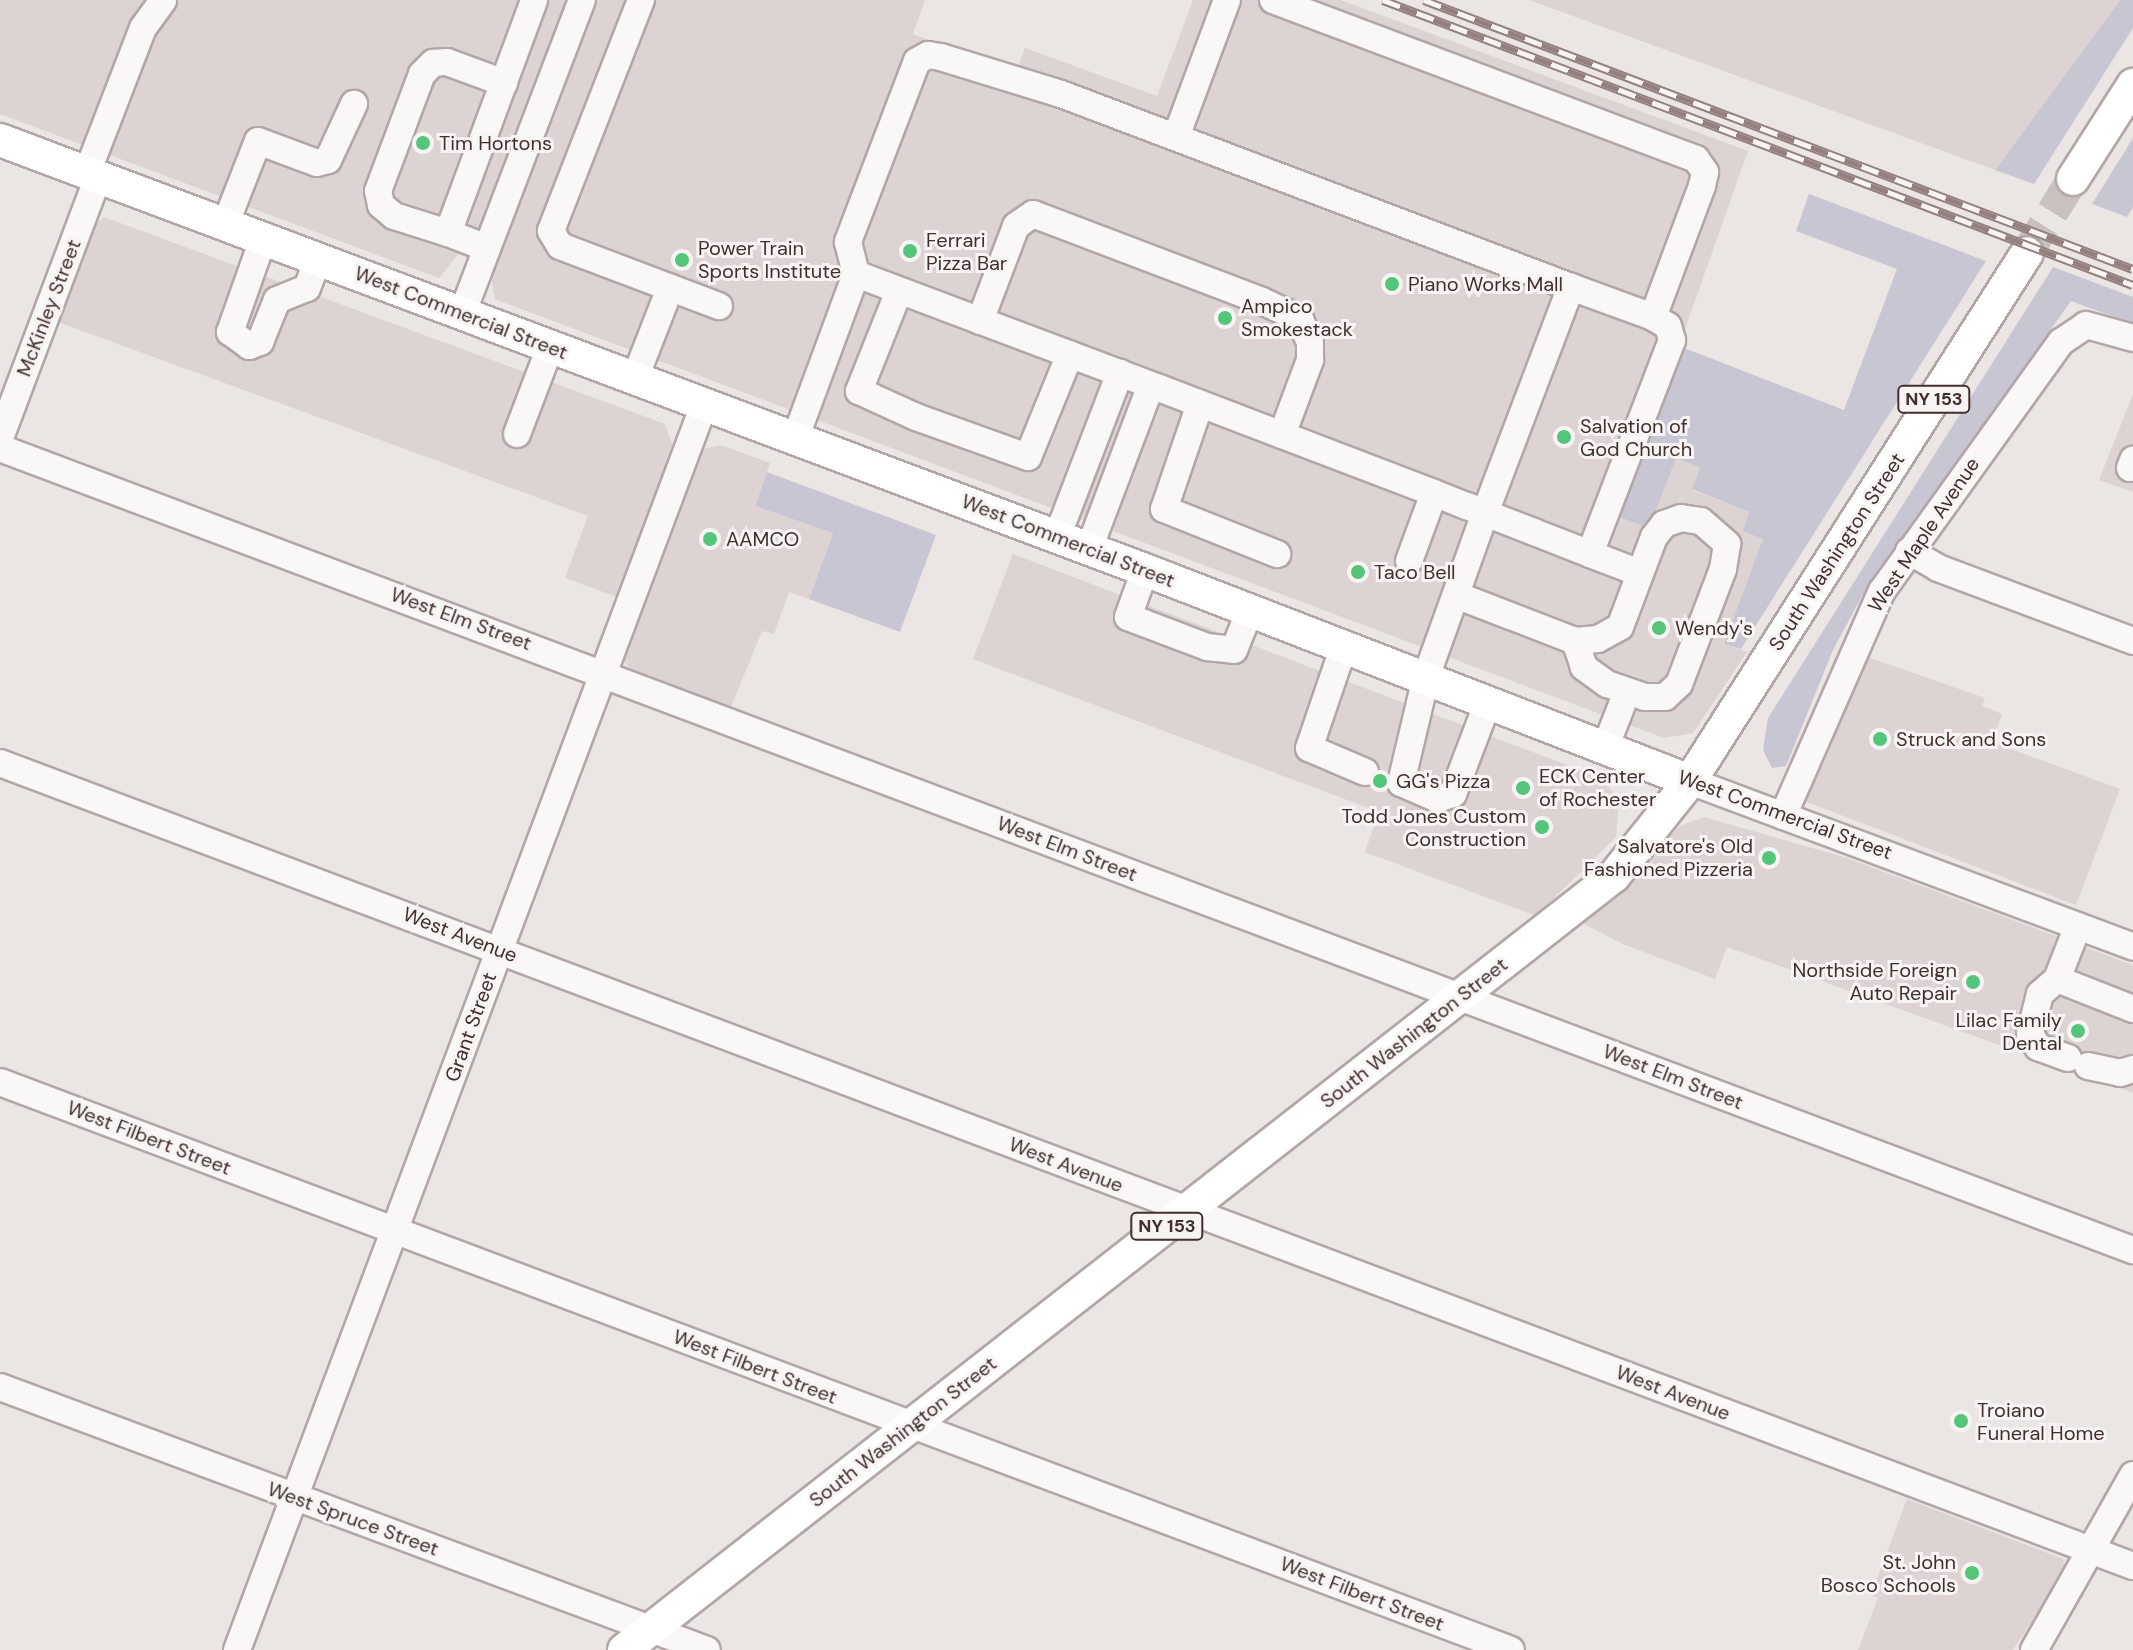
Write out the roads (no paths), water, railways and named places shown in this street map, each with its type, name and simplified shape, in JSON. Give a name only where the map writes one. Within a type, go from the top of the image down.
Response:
[{"type":"main road","points":[[2073,179],[2133,85]]},
{"type":"main road","name":"West Commercial Street","points":[[0,140],[1145,570],[1690,781]]},
{"type":"main road","name":"South Washington Street","points":[[624,1650],[1614,876],[1690,781],[2027,253]]},
{"type":"street","name":"McKinley Street","points":[[0,438],[143,28],[163,0]]},
{"type":"street","points":[[448,233],[534,0]]},
{"type":"street","points":[[462,314],[582,0]]},
{"type":"street","points":[[641,0],[551,231],[560,246],[719,306]]},
{"type":"street","points":[[1176,137],[1227,0]]},
{"type":"street","points":[[1273,0],[1696,159],[1705,172],[1702,186],[1653,317]]},
{"type":"street","points":[[795,439],[856,274],[848,242],[917,61],[928,55],[1061,94],[1653,317],[1668,326],[1672,340],[1590,554]]},
{"type":"street","points":[[487,248],[394,216],[381,205],[378,191],[422,74],[433,63],[447,62],[504,83]]},
{"type":"street","points":[[225,225],[258,141],[317,163],[328,160],[354,104]]},
{"type":"street","points":[[980,321],[1016,226],[1033,214],[1300,319],[1310,342],[1310,360],[1282,435]]},
{"type":"street","points":[[263,239],[230,332],[249,346],[260,342],[277,300],[307,288],[318,259]]},
{"type":"street","points":[[856,274],[1640,573]]},
{"type":"street","points":[[1488,702],[1453,794],[1438,799],[1407,787],[1401,777],[1426,677],[1571,287]]},
{"type":"street","points":[[635,378],[670,288]]},
{"type":"street","points":[[899,291],[859,391],[916,417],[1028,457],[1070,354]]},
{"type":"street","name":"West Maple Avenue","points":[[1783,816],[1864,626],[1909,551],[2072,330],[2101,326],[2133,338]]},
{"type":"street","points":[[517,434],[550,347]]},
{"type":"street","points":[[1057,537],[1120,373]]},
{"type":"street","points":[[1089,549],[1151,385]]},
{"type":"street","points":[[1200,404],[1164,509],[1277,554]]},
{"type":"street","name":"Grant Street","points":[[237,1650],[704,405]]},
{"type":"street","name":"West Elm Street","points":[[0,448],[603,672],[2133,1250]]},
{"type":"street","points":[[1409,561],[1434,493]]},
{"type":"street","points":[[1456,595],[1575,641],[1598,639],[1620,627],[1654,537],[1664,524],[1681,518],[1701,521],[1727,544],[1723,569],[1679,684],[1665,697],[1627,692],[1584,667],[1575,641]]},
{"type":"street","points":[[1909,551],[1938,568],[2133,641]]},
{"type":"street","points":[[1145,570],[1128,617],[1207,647],[1234,650],[1250,610]]},
{"type":"street","points":[[1344,646],[1309,748],[1365,772]]},
{"type":"street","points":[[1605,748],[1627,692]]},
{"type":"street","name":"West Avenue","points":[[0,763],[2133,1566]]},
{"type":"street","name":"West Commercial Street","points":[[1690,781],[2133,947]]},
{"type":"street","points":[[2078,926],[2057,979],[2040,994],[2030,1034],[2038,1047],[2078,1062],[2120,1073],[2133,1069]]},
{"type":"street","points":[[2057,979],[2133,1009]]},
{"type":"street","name":"West Filbert Street","points":[[0,1082],[1511,1650]]},
{"type":"street","name":"West Spruce Street","points":[[0,1387],[707,1650]]},
{"type":"street","points":[[2034,1650],[2133,1475]]},
{"type":"tunnel","points":[[2027,253],[2073,179]]},
{"type":"railway","points":[[1383,0],[2133,285]]},
{"type":"railway","points":[[1424,0],[2133,269]]},
{"type":"place","name":"Tim Hortons","points":[[423,143]]},
{"type":"place","name":"Ferrari Pizza Bar","points":[[910,251]]},
{"type":"place","name":"Power Train Sports Institute","points":[[682,260]]},
{"type":"place","name":"Piano Works Mall","points":[[1392,284]]},
{"type":"place","name":"Ampico Smokestack","points":[[1225,318]]},
{"type":"place","name":"Salvation of God Church","points":[[1564,437]]},
{"type":"place","name":"AAMCO","points":[[710,539]]},
{"type":"place","name":"Taco Bell","points":[[1358,572]]},
{"type":"place","name":"Wendy's","points":[[1659,628]]},
{"type":"place","name":"Struck and Sons","points":[[1880,739]]},
{"type":"place","name":"GG's Pizza","points":[[1380,781]]},
{"type":"place","name":"ECK Center of Rochester","points":[[1523,788]]},
{"type":"place","name":"Todd Jones Custom Construction","points":[[1542,827]]},
{"type":"place","name":"Salvatore's Old Fashioned Pizzeria","points":[[1769,858]]},
{"type":"place","name":"Northside Foreign Auto Repair","points":[[1973,982]]},
{"type":"place","name":"Lilac Family Dental","points":[[2078,1031]]},
{"type":"place","name":"Troiano Funeral Home","points":[[1961,1421]]},
{"type":"place","name":"St. John Bosco Schools","points":[[1972,1573]]}]
